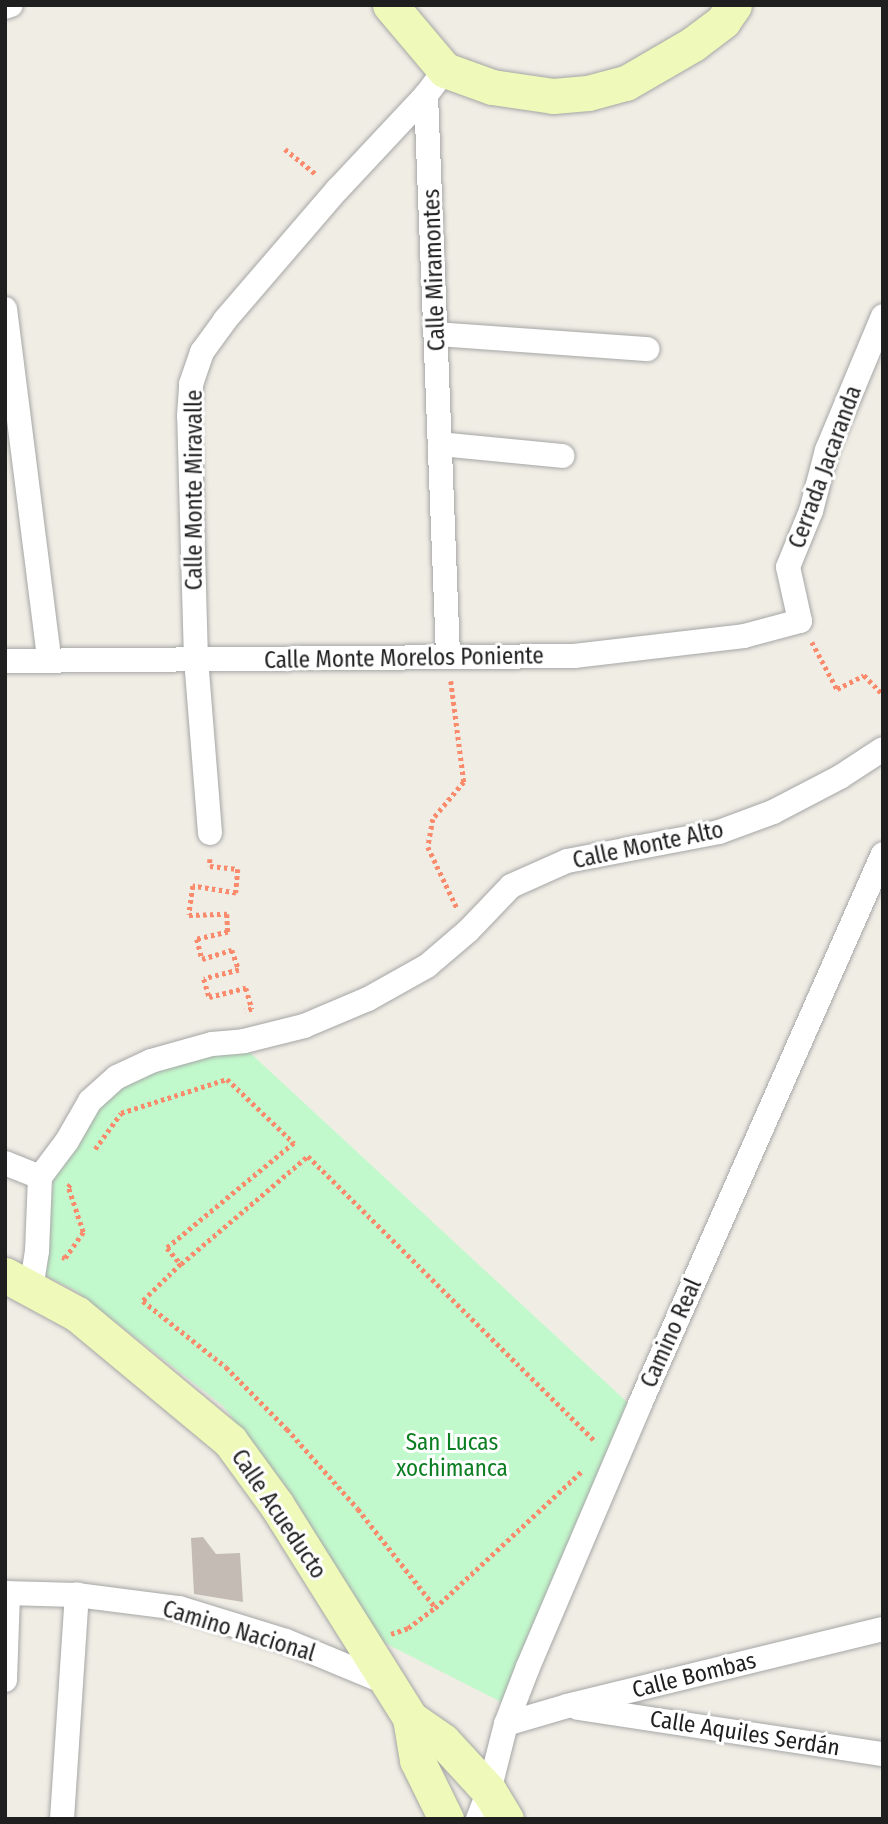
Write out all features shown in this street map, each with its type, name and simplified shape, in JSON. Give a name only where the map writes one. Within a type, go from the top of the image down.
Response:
[{"type":"street","points":[[5,7],[11,5]]},
{"type":"street","points":[[390,5],[436,82],[553,96],[588,93],[626,83],[693,44],[723,22],[734,5]]},
{"type":"street","name":"Calle Monte Miravalle","points":[[210,833],[196,660],[189,416],[191,384],[202,352],[225,320],[337,190],[436,82]]},
{"type":"street","name":"Calle Miramontes","points":[[436,82],[436,334],[448,656]]},
{"type":"street","points":[[5,309],[49,659]]},
{"type":"street","name":"Cerrada Jacaranda","points":[[800,621],[788,567],[811,511],[827,450],[883,316]]},
{"type":"street","points":[[436,334],[647,349]]},
{"type":"street","points":[[440,444],[562,456]]},
{"type":"street","name":"Calle Monte Morelos Poniente","points":[[5,661],[604,654],[744,636],[800,621]]},
{"type":"street","name":"Calle Monte Alto","points":[[40,1177],[67,1141],[90,1101],[117,1077],[151,1061],[212,1044],[304,1026],[368,999],[427,966],[468,930],[511,886],[568,861],[719,832],[773,812],[840,777],[883,749]]},
{"type":"street","name":"Camino Real","points":[[491,1810],[506,1724],[640,1404],[883,854]]},
{"type":"street","points":[[5,1163],[40,1177],[37,1251],[18,1281]]},
{"type":"street","name":"Calle Acueducto","points":[[18,1281],[78,1314],[230,1441],[276,1504],[410,1718],[443,1741],[491,1810]]},
{"type":"street","points":[[5,1680],[7,1593]]},
{"type":"street","name":"Camino Nacional","points":[[7,1593],[77,1595],[179,1608],[286,1641],[385,1682]]},
{"type":"street","points":[[62,1819],[77,1595]]},
{"type":"street","name":"Calle Bombas","points":[[506,1724],[567,1706],[883,1629]]},
{"type":"street","name":"Calle Aquiles Serdán","points":[[567,1706],[883,1754]]},
{"type":"street","name":"Calle Acueducto","points":[[410,1718],[417,1760],[446,1819]]},
{"type":"path","points":[[285,149],[337,190]]},
{"type":"path","points":[[800,621],[837,689],[864,675],[883,695]]},
{"type":"path","points":[[448,656],[464,782],[433,819],[428,847],[468,930]]},
{"type":"path","points":[[210,833],[209,866],[238,869],[236,893],[193,886],[189,915],[227,914],[228,932],[197,939],[202,959],[232,950],[239,970],[204,979],[209,997],[246,988],[252,1009],[224,1018],[228,1043]]},
{"type":"path","points":[[91,1155],[121,1113],[228,1079],[294,1143],[167,1248],[181,1264]]},
{"type":"path","points":[[435,1608],[358,1509],[287,1429],[226,1367],[143,1300],[181,1264],[308,1156],[604,1450]]},
{"type":"path","points":[[37,1251],[65,1258],[83,1232],[68,1187],[76,1177]]},
{"type":"path","points":[[364,1644],[408,1628],[435,1608],[584,1469]]},
{"type":"green space","name":"San Lucas xochimanca","points":[[246,1049],[641,1415],[515,1709],[379,1640],[292,1495],[223,1406],[76,1291],[44,1275],[53,1182],[100,1099],[159,1068]]},
{"type":"building","points":[[203,1537],[216,1554],[240,1553],[243,1602],[194,1594],[191,1538]]}]
